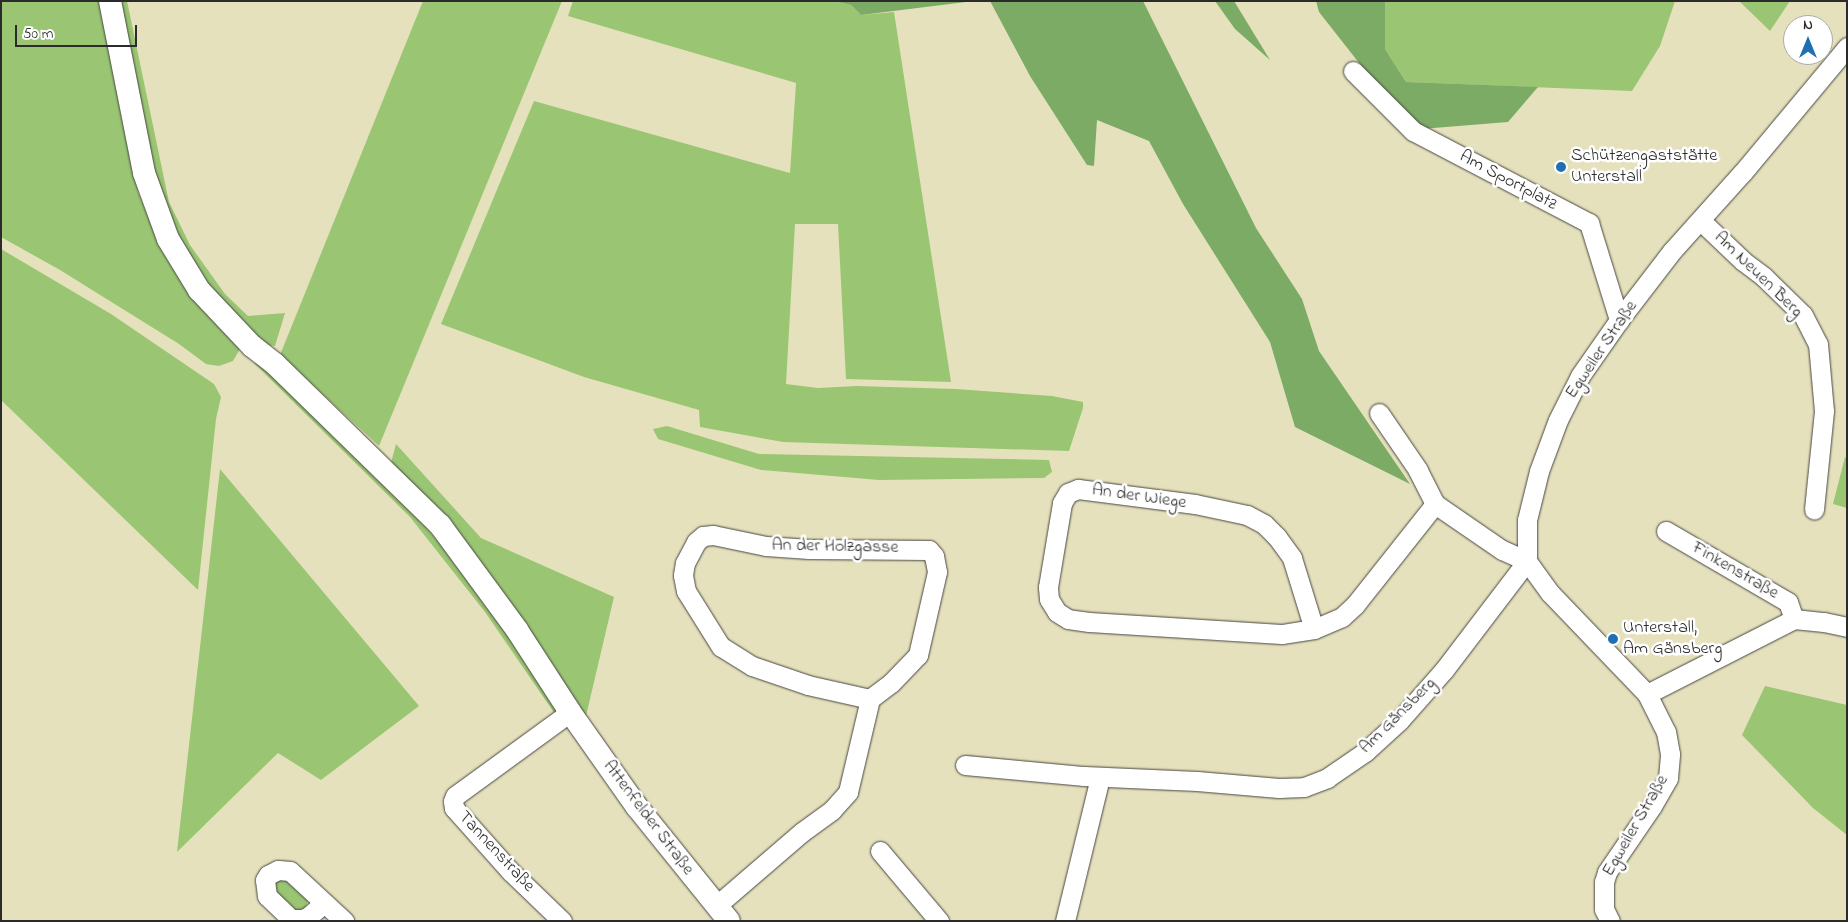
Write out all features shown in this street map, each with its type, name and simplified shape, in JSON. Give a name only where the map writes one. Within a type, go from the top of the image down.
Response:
[{"type":"street","name":"Attenfelder Straße","points":[[110,1],[144,173],[168,239],[199,290],[252,346],[275,364],[440,525],[517,630],[570,712],[658,836],[723,913]]},
{"type":"street","name":"Egweiler Straße","points":[[1610,921],[1604,909],[1604,882],[1607,872],[1652,806],[1668,778],[1670,754],[1666,732],[1647,694],[1550,593],[1527,560],[1527,520],[1539,471],[1555,428],[1580,376],[1619,320],[1672,251],[1701,221],[1847,47]]},
{"type":"street","name":"Am Sportplatz","points":[[1352,71],[1413,131],[1589,223],[1619,320]]},
{"type":"street","name":"Am Neuen Berg","points":[[1701,221],[1764,277],[1803,315],[1818,344],[1824,411],[1814,509]]},
{"type":"street","points":[[1379,413],[1418,470],[1435,504],[1502,550],[1527,560]]},
{"type":"street","name":"An der Wiege","points":[[1314,629],[1297,570],[1288,553],[1278,537],[1264,524],[1247,515],[1195,504],[1078,488],[1068,493],[1062,503],[1048,587],[1049,599],[1057,612],[1068,619],[1089,622],[1281,634],[1314,629],[1342,617],[1355,604],[1435,504]]},
{"type":"street","name":"Finkenstraße","points":[[1647,694],[1794,619],[1788,602],[1666,531]]},
{"type":"street","name":"An der Holzgasse","points":[[713,535],[766,546],[809,549],[929,550],[934,556],[937,572],[918,655],[891,683],[870,698],[808,685],[752,666],[721,647],[686,591],[683,575],[685,563],[696,542],[703,536],[713,535]]},
{"type":"street","name":"Am Gänsberg","points":[[965,765],[1100,777],[1197,781],[1279,788],[1304,787],[1327,778],[1365,752],[1399,720],[1444,670],[1527,560]]},
{"type":"street","points":[[1794,619],[1824,622],[1847,628]]},
{"type":"street","points":[[723,913],[802,832],[832,810],[848,792],[870,698]]},
{"type":"street","name":"Tannenstraße","points":[[562,921],[511,872],[454,808],[453,802],[455,796],[570,712]]},
{"type":"street","points":[[1065,921],[1100,777]]},
{"type":"street","points":[[880,851],[939,921]]},
{"type":"street","points":[[324,902],[344,921]]},
{"type":"green space","points":[[1,1],[101,1],[138,192],[165,254],[240,349],[233,361],[219,366],[206,364],[179,344],[60,270],[1,237]]},
{"type":"green space","points":[[118,1],[127,1],[169,202],[190,245],[225,294],[248,316],[285,313],[275,346],[263,344],[208,286],[183,250],[158,194]]},
{"type":"green space","points":[[423,1],[562,1],[379,446],[280,355]]},
{"type":"green space","points":[[573,1],[833,1],[851,5],[861,15],[894,12],[951,382],[846,379],[838,224],[795,224],[786,384],[818,388],[857,386],[956,389],[1052,396],[1083,402],[1083,408],[1069,451],[783,442],[700,427],[699,410],[584,377],[441,324],[534,101],[790,173],[796,83],[568,16]]},
{"type":"green space","points":[[833,1],[974,1],[861,15],[851,5]]},
{"type":"green space","points":[[990,1],[1143,1],[1256,228],[1302,299],[1319,351],[1410,484],[1295,427],[1270,342],[1183,204],[1149,141],[1097,120],[1094,166],[1087,165],[1030,76]]},
{"type":"green space","points":[[1215,1],[1234,1],[1270,60],[1235,29]]},
{"type":"green space","points":[[1316,1],[1385,1],[1385,49],[1406,82],[1538,87],[1508,122],[1421,129],[1378,87],[1319,12]]},
{"type":"green space","points":[[1385,1],[1675,1],[1660,46],[1632,91],[1406,82],[1385,49]]},
{"type":"green space","points":[[1739,1],[1790,1],[1770,31]]},
{"type":"green space","points":[[1,249],[111,314],[214,384],[221,397],[216,419],[198,590],[1,400]]},
{"type":"green space","points":[[254,363],[263,365],[413,512],[465,573],[558,708],[555,714],[485,612],[410,517]]},
{"type":"green space","points":[[667,426],[759,454],[1049,460],[1052,472],[1044,478],[879,480],[761,470],[658,439],[653,429]]},
{"type":"green space","points":[[396,444],[481,538],[614,597],[586,716],[391,463]]},
{"type":"green space","points":[[1845,457],[1847,458],[1847,508],[1833,504]]},
{"type":"green space","points":[[220,469],[419,706],[321,780],[278,753],[177,852]]},
{"type":"green space","points":[[1765,686],[1847,705],[1847,835],[1813,808],[1742,735]]},
{"type":"green space","points":[[286,877],[308,899],[306,907],[298,912],[273,896],[274,881]]},
{"type":"place","name":"Schützengaststätte Unterstall","points":[[1561,167]]},
{"type":"place","name":"Unterstall, Am Gänsberg","points":[[1613,639]]}]
